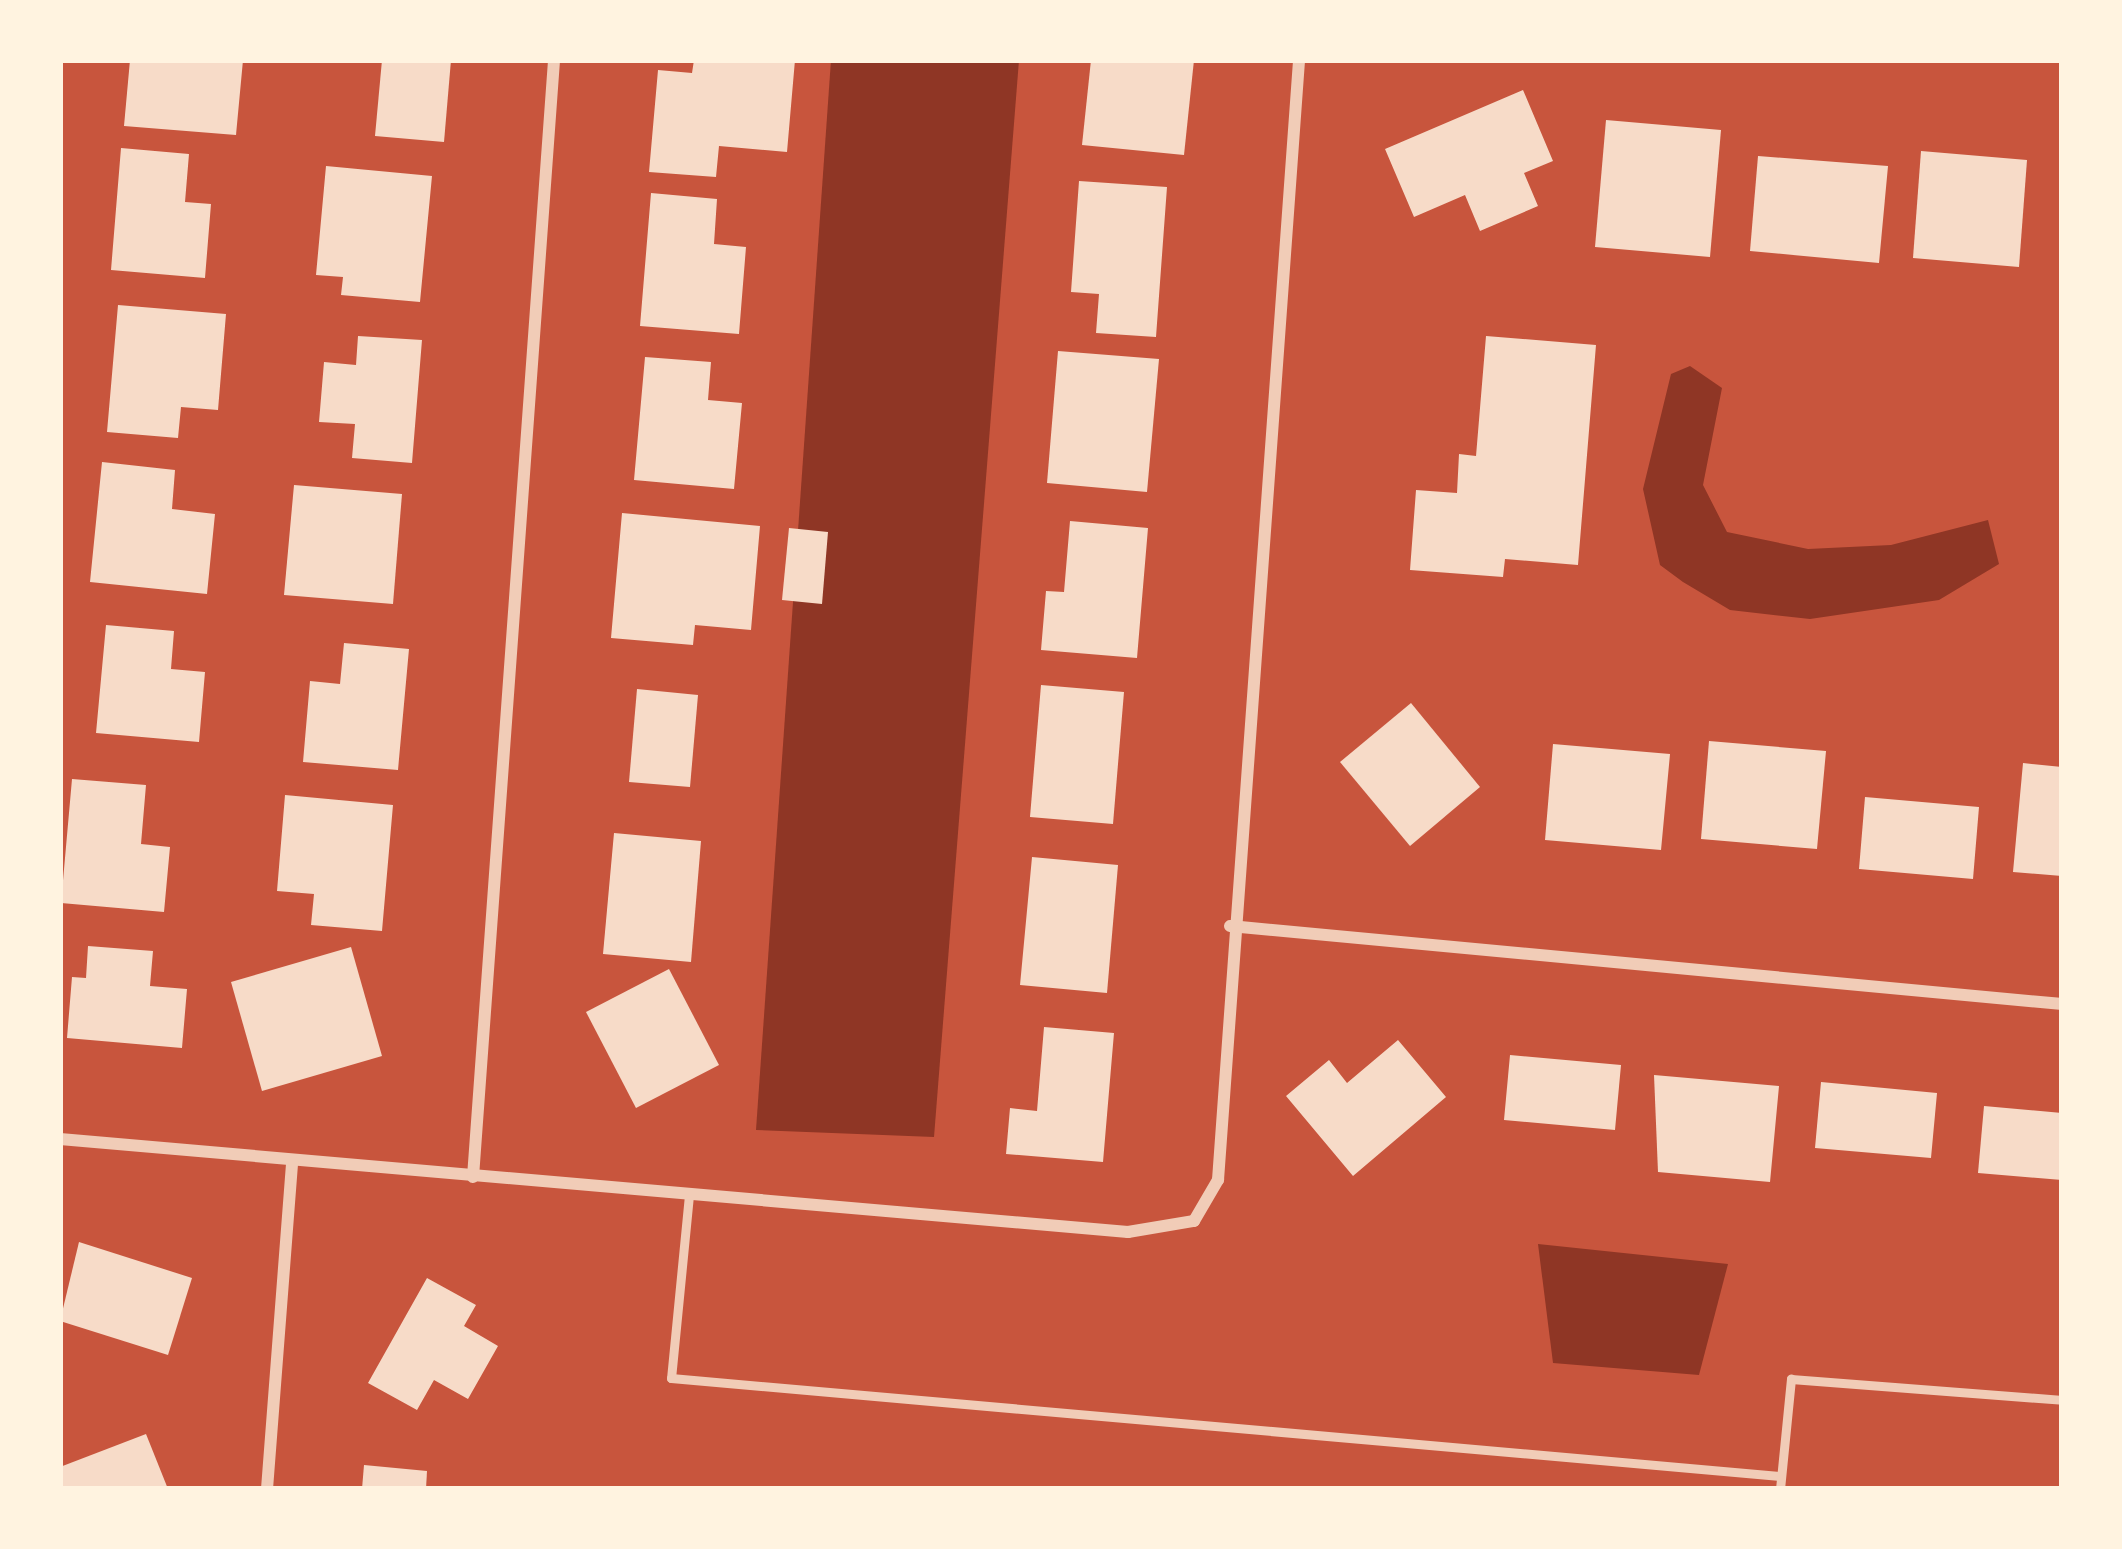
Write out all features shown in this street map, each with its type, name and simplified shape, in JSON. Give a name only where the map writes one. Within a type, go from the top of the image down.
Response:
[{"type":"street","points":[[473,1177],[554,60]]},
{"type":"street","points":[[60,1139],[1128,1232],[1194,1221],[1218,1180],[1230,926],[1299,60]]},
{"type":"street","points":[[1230,926],[2062,1004]]},
{"type":"street","points":[[267,1489],[292,1162]]},
{"type":"lane","points":[[689,1195],[671,1378],[1781,1476]]},
{"type":"lane","points":[[1780,1489],[1791,1378],[2062,1400]]},
{"type":"shaded area","points":[[831,60],[1019,60],[934,1137],[756,1130]]},
{"type":"shaded area","points":[[1690,366],[1722,388],[1703,485],[1727,532],[1808,549],[1891,545],[1988,520],[1999,564],[1939,600],[1810,619],[1730,610],[1683,582],[1660,565],[1643,489],[1671,374]]},
{"type":"shaded area","points":[[1538,1244],[1728,1264],[1699,1375],[1553,1363]]},
{"type":"building","points":[[130,60],[243,60],[236,135],[124,126]]},
{"type":"building","points":[[382,60],[451,60],[444,142],[375,136]]},
{"type":"building","points":[[694,60],[795,60],[787,152],[719,146],[716,177],[649,172],[658,70],[692,73]]},
{"type":"building","points":[[1091,60],[1194,60],[1184,155],[1082,145]]},
{"type":"building","points":[[1523,90],[1553,161],[1524,173],[1538,206],[1480,231],[1465,195],[1414,217],[1385,149]]},
{"type":"building","points":[[1606,120],[1721,130],[1710,257],[1595,247]]},
{"type":"building","points":[[121,148],[189,154],[185,202],[211,204],[205,278],[111,270]]},
{"type":"building","points":[[1921,151],[2027,160],[2019,267],[1913,258]]},
{"type":"building","points":[[1758,156],[1888,166],[1879,263],[1750,251]]},
{"type":"building","points":[[326,166],[432,176],[420,302],[341,295],[343,277],[316,275]]},
{"type":"building","points":[[1079,181],[1167,187],[1156,337],[1096,333],[1099,294],[1071,292]]},
{"type":"building","points":[[651,193],[717,199],[714,244],[746,247],[739,334],[640,326]]},
{"type":"building","points":[[118,305],[226,314],[218,410],[181,407],[178,438],[107,432]]},
{"type":"building","points":[[358,336],[422,340],[412,463],[352,458],[355,424],[319,422],[324,362],[356,365]]},
{"type":"building","points":[[1486,336],[1596,345],[1578,565],[1505,559],[1503,577],[1410,570],[1416,490],[1457,493],[1459,454],[1476,456]]},
{"type":"building","points":[[1058,351],[1159,359],[1147,492],[1047,483]]},
{"type":"building","points":[[645,357],[711,362],[708,400],[742,403],[734,489],[634,480]]},
{"type":"building","points":[[102,462],[175,470],[172,509],[215,514],[207,594],[90,582]]},
{"type":"building","points":[[294,485],[402,494],[393,604],[284,595]]},
{"type":"building","points":[[622,513],[760,526],[751,630],[695,625],[693,645],[611,638]]},
{"type":"building","points":[[1070,521],[1148,528],[1137,658],[1041,650],[1046,591],[1064,592]]},
{"type":"building","points":[[789,528],[828,532],[822,604],[782,600]]},
{"type":"building","points":[[106,625],[174,631],[171,669],[205,672],[199,742],[96,733]]},
{"type":"building","points":[[344,643],[409,649],[398,770],[303,762],[310,681],[340,684]]},
{"type":"building","points":[[1041,685],[1124,692],[1113,824],[1030,817]]},
{"type":"building","points":[[637,689],[698,695],[690,787],[629,782]]},
{"type":"building","points":[[1411,703],[1480,787],[1410,846],[1340,762]]},
{"type":"building","points":[[1709,741],[1826,751],[1817,849],[1701,839]]},
{"type":"building","points":[[1553,744],[1670,754],[1661,850],[1545,840]]},
{"type":"building","points":[[2023,763],[2062,767],[2062,876],[2013,872]]},
{"type":"building","points":[[72,779],[146,785],[141,844],[170,847],[164,912],[61,903]]},
{"type":"building","points":[[285,795],[393,805],[382,931],[311,925],[314,894],[277,891]]},
{"type":"building","points":[[1865,797],[1979,807],[1973,879],[1859,869]]},
{"type":"building","points":[[614,833],[701,841],[691,962],[603,954]]},
{"type":"building","points":[[1032,857],[1118,865],[1107,993],[1020,985]]},
{"type":"building","points":[[88,946],[153,951],[150,986],[187,989],[182,1048],[67,1038],[72,977],[86,978]]},
{"type":"building","points":[[351,947],[382,1056],[262,1091],[231,982]]},
{"type":"building","points":[[669,969],[719,1065],[636,1108],[586,1012]]},
{"type":"building","points":[[1044,1027],[1114,1033],[1103,1162],[1006,1154],[1010,1108],[1037,1111]]},
{"type":"building","points":[[1398,1040],[1446,1097],[1353,1176],[1286,1096],[1329,1060],[1347,1083]]},
{"type":"building","points":[[1510,1055],[1621,1065],[1615,1130],[1504,1120]]},
{"type":"building","points":[[1654,1075],[1779,1086],[1770,1182],[1658,1172]]},
{"type":"building","points":[[1821,1082],[1937,1093],[1931,1158],[1815,1148]]},
{"type":"building","points":[[1984,1106],[2062,1113],[2062,1180],[1978,1173]]},
{"type":"building","points":[[79,1242],[192,1278],[168,1355],[60,1321]]},
{"type":"building","points":[[427,1278],[476,1305],[464,1326],[498,1346],[468,1399],[434,1380],[417,1410],[368,1383]]},
{"type":"building","points":[[146,1434],[168,1489],[60,1489],[60,1467]]},
{"type":"building","points":[[364,1465],[427,1471],[426,1489],[362,1489]]}]
